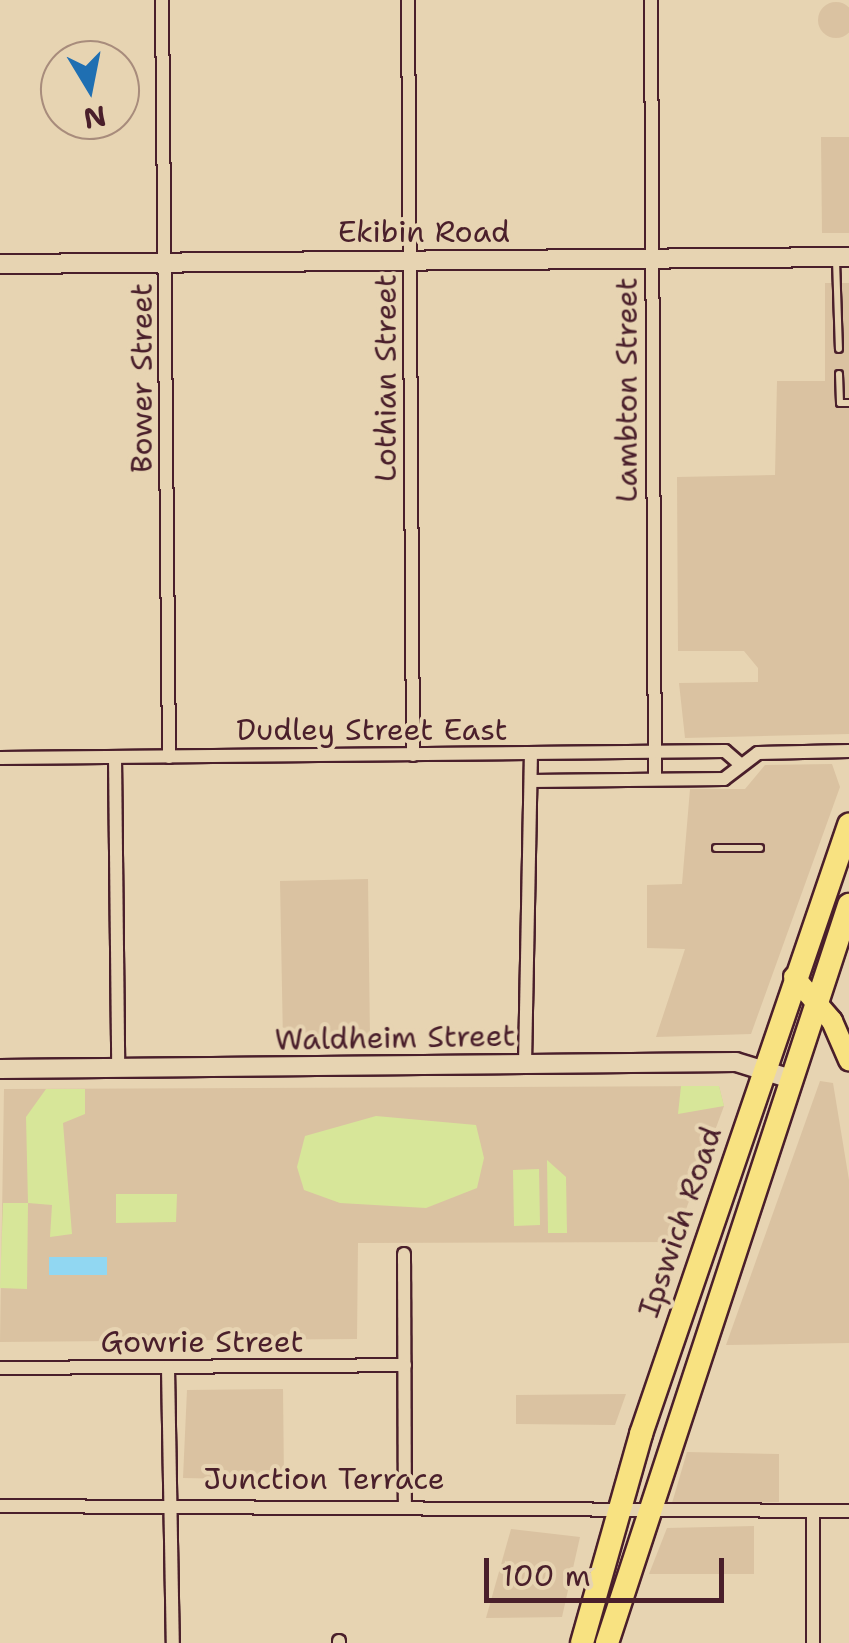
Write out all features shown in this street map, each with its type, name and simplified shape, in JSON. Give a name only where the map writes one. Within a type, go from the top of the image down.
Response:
[{"type":"highway","name":"Ipswich Road","points":[[582,1643],[618,1508],[763,1068],[849,825]]},
{"type":"highway","name":"Ipswich Road","points":[[608,1643],[788,1078],[847,911]]},
{"type":"main road","points":[[847,911],[849,941]]},
{"type":"main road","points":[[794,977],[815,1000],[849,1060]]},
{"type":"street","name":"Bower Street","points":[[162,0],[169,756]]},
{"type":"street","name":"Lothian Street","points":[[408,0],[413,755]]},
{"type":"street","name":"Lambton Street","points":[[651,0],[654,779]]},
{"type":"street","name":"Ekibin Road","points":[[0,264],[843,257]]},
{"type":"street","name":"Dudley Street East","points":[[0,758],[725,751],[739,763]]},
{"type":"street","name":"Dudley Street East","points":[[531,780],[731,778],[739,763],[762,752],[849,752]]},
{"type":"street","points":[[525,1064],[531,754]]},
{"type":"street","points":[[115,757],[118,1068]]},
{"type":"street","name":"Waldheim Street","points":[[0,1068],[525,1064],[763,1068],[788,1078]]},
{"type":"street","points":[[404,1254],[405,1503]]},
{"type":"street","name":"Gowrie Street","points":[[0,1368],[405,1365]]},
{"type":"street","points":[[168,1368],[173,1643]]},
{"type":"street","name":"Junction Terrace","points":[[0,1506],[405,1503],[618,1508],[647,1514],[813,1514],[849,1510]]},
{"type":"street","points":[[813,1514],[813,1643]]},
{"type":"lane","points":[[843,257],[839,345],[849,341]]},
{"type":"lane","points":[[839,374],[840,403],[849,403]]},
{"type":"lane","points":[[716,848],[760,848]]},
{"type":"shaded area","points":[[836,2],[849,7],[854,20],[849,33],[836,38],[823,33],[818,20],[823,7]]},
{"type":"shaded area","points":[[821,137],[849,137],[849,233],[822,233]]},
{"type":"shaded area","points":[[825,283],[849,283],[849,734],[685,738],[679,683],[758,682],[758,668],[744,651],[678,651],[677,477],[775,475],[777,381],[825,381]]},
{"type":"shaded area","points":[[832,764],[840,787],[751,1034],[656,1037],[685,949],[647,948],[647,885],[682,884],[690,789],[745,789],[765,765]]},
{"type":"shaded area","points":[[368,879],[370,1040],[283,1042],[280,881]]},
{"type":"shaded area","points":[[820,1081],[833,1083],[849,1180],[849,1343],[726,1345]]},
{"type":"shaded area","points":[[719,1086],[724,1106],[674,1242],[358,1243],[357,1339],[0,1342],[4,1089]]},
{"type":"shaded area","points":[[283,1389],[284,1480],[183,1478],[187,1390]]},
{"type":"shaded area","points":[[626,1394],[615,1425],[516,1424],[516,1395]]},
{"type":"shaded area","points":[[687,1452],[779,1454],[779,1502],[672,1503]]},
{"type":"shaded area","points":[[754,1526],[754,1574],[649,1574],[667,1528]]},
{"type":"shaded area","points":[[511,1529],[580,1537],[562,1617],[486,1618]]},
{"type":"green space","points":[[681,1086],[719,1086],[724,1106],[678,1114]]},
{"type":"green space","points":[[46,1089],[85,1089],[85,1114],[63,1123],[72,1234],[50,1237],[52,1205],[28,1203],[26,1117]]},
{"type":"green space","points":[[376,1116],[476,1125],[484,1158],[477,1188],[426,1208],[340,1203],[304,1190],[297,1167],[305,1136]]},
{"type":"green space","points":[[547,1160],[566,1177],[567,1233],[548,1233]]},
{"type":"green space","points":[[539,1169],[540,1225],[514,1226],[513,1170]]},
{"type":"green space","points":[[116,1194],[177,1194],[176,1222],[116,1223]]},
{"type":"green space","points":[[3,1203],[28,1203],[27,1289],[0,1288]]},
{"type":"water","points":[[49,1257],[107,1257],[107,1275],[49,1275]]}]
